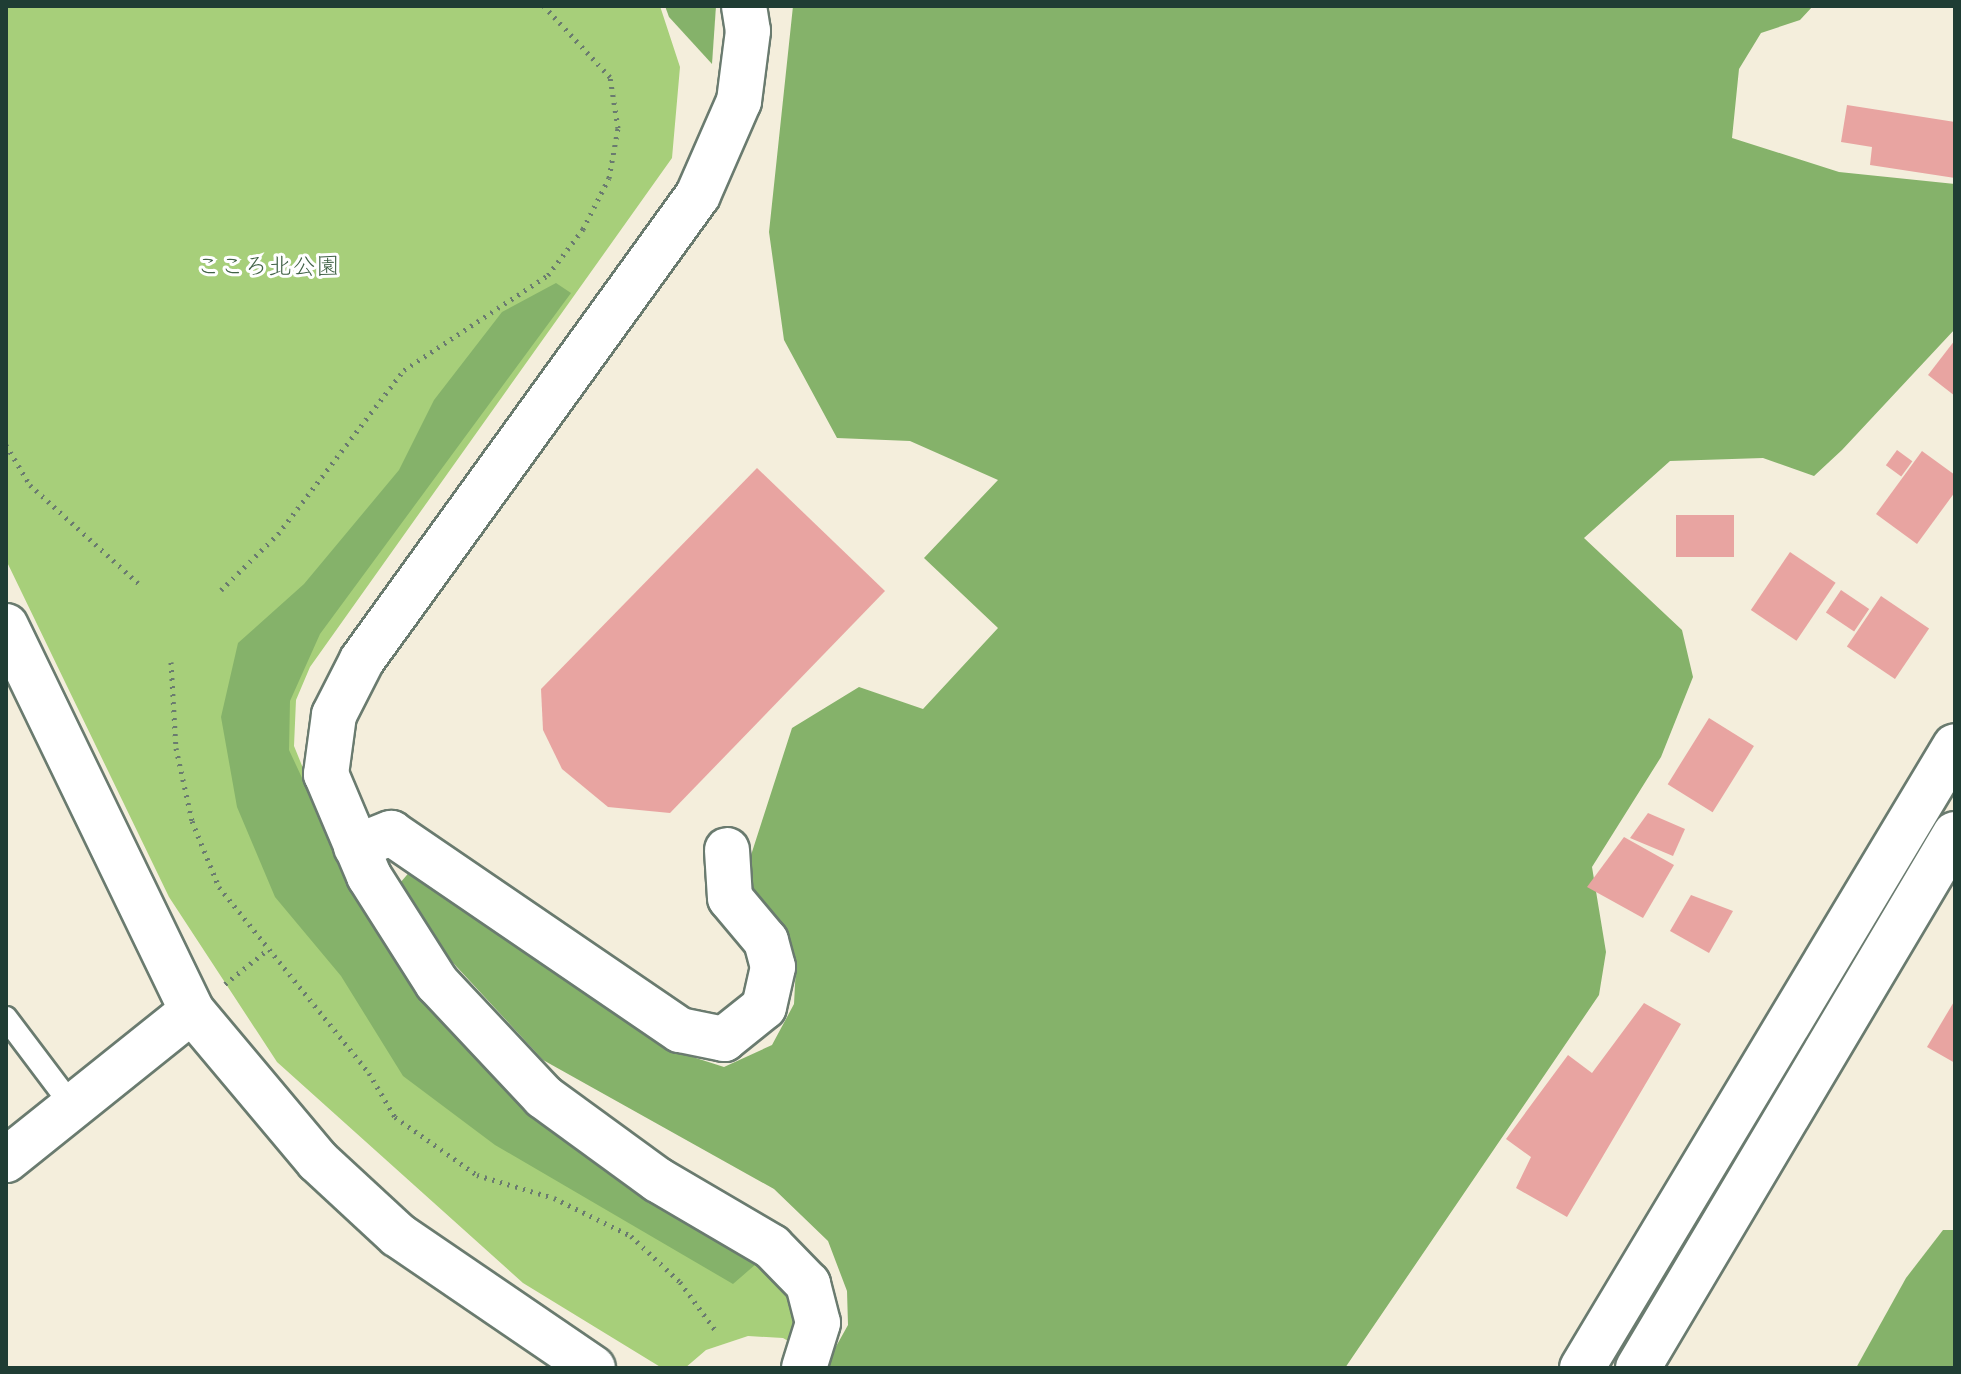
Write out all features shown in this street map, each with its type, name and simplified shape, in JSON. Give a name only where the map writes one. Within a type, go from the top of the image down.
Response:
[{"type":"street","points":[[744,6],[748,31],[739,101],[698,195],[362,660],[334,715],[326,774],[356,847],[437,983],[544,1097],[658,1180],[772,1247],[801,1275],[818,1323],[804,1368]]},
{"type":"street","points":[[6,626],[203,1002],[318,1161],[398,1235],[593,1368]]},
{"type":"street","points":[[1582,1368],[1955,746]]},
{"type":"street","points":[[356,847],[391,833],[680,1030],[724,1039],[764,1007],[773,967],[766,941],[730,898],[727,850]]},
{"type":"street","points":[[1638,1368],[1955,834]]},
{"type":"street","points":[[6,1160],[203,1002]]},
{"type":"lane","points":[[6,1018],[73,1107]]},
{"type":"path","points":[[221,590],[278,534],[404,370],[548,275],[583,229],[609,178],[618,128],[610,77],[582,38],[544,6]]},
{"type":"path","points":[[6,445],[41,496],[139,584]]},
{"type":"path","points":[[171,662],[176,748],[192,821],[219,887],[266,951],[369,1073],[395,1117],[427,1145],[477,1175],[554,1198],[631,1236],[680,1282],[716,1331]]},
{"type":"path","points":[[203,1002],[266,951]]},
{"type":"green space","name":"こころ北公園","points":[[6,6],[660,6],[680,67],[672,158],[310,667],[296,700],[294,746],[331,837],[427,992],[796,1289],[800,1348],[783,1338],[748,1336],[706,1350],[685,1368],[662,1368],[523,1283],[277,1062],[169,897],[6,560]]},
{"type":"green space","points":[[665,6],[716,6],[712,64],[669,17]]},
{"type":"green space","points":[[793,6],[1813,6],[1800,20],[1761,33],[1739,69],[1732,138],[1839,172],[1955,184],[1955,329],[1842,450],[1814,476],[1763,458],[1670,461],[1584,538],[1682,630],[1693,677],[1661,757],[1592,867],[1606,952],[1599,995],[1345,1368],[824,1368],[848,1325],[847,1291],[828,1241],[774,1189],[543,1060],[443,952],[400,883],[412,869],[448,887],[671,1050],[724,1067],[772,1045],[794,1004],[796,965],[788,939],[743,880],[792,728],[859,687],[923,709],[998,628],[924,558],[998,480],[910,441],[837,438],[784,340],[769,232]]},
{"type":"green space","points":[[556,283],[571,293],[320,634],[290,701],[289,750],[352,885],[651,1197],[756,1264],[733,1284],[495,1145],[403,1076],[341,976],[275,897],[237,807],[221,717],[238,643],[304,584],[399,470],[434,400],[502,312]]},
{"type":"green space","points":[[1943,1230],[1955,1230],[1955,1368],[1856,1368],[1906,1278]]},
{"type":"building","points":[[1847,105],[1955,122],[1955,178],[1870,165],[1872,147],[1841,142]]},
{"type":"building","points":[[1955,340],[1955,396],[1928,375]]},
{"type":"building","points":[[1897,450],[1912,461],[1901,477],[1886,465]]},
{"type":"building","points":[[1922,451],[1955,475],[1955,492],[1917,544],[1876,514]]},
{"type":"building","points":[[757,468],[885,591],[670,813],[608,807],[562,769],[543,730],[541,689]]},
{"type":"building","points":[[1676,515],[1734,515],[1734,557],[1676,557]]},
{"type":"building","points":[[1790,552],[1836,583],[1796,641],[1751,610]]},
{"type":"building","points":[[1841,590],[1869,609],[1854,631],[1826,612]]},
{"type":"building","points":[[1881,596],[1929,628],[1895,679],[1847,647]]},
{"type":"building","points":[[1709,718],[1754,746],[1713,812],[1668,784]]},
{"type":"building","points":[[1648,813],[1685,829],[1673,856],[1630,838]]},
{"type":"building","points":[[1624,837],[1674,865],[1643,918],[1587,887]]},
{"type":"building","points":[[1691,895],[1733,911],[1709,953],[1670,931]]},
{"type":"building","points":[[1955,1000],[1955,1063],[1927,1047]]},
{"type":"building","points":[[1644,1003],[1681,1024],[1567,1217],[1516,1188],[1531,1157],[1506,1139],[1568,1055],[1592,1073]]}]
